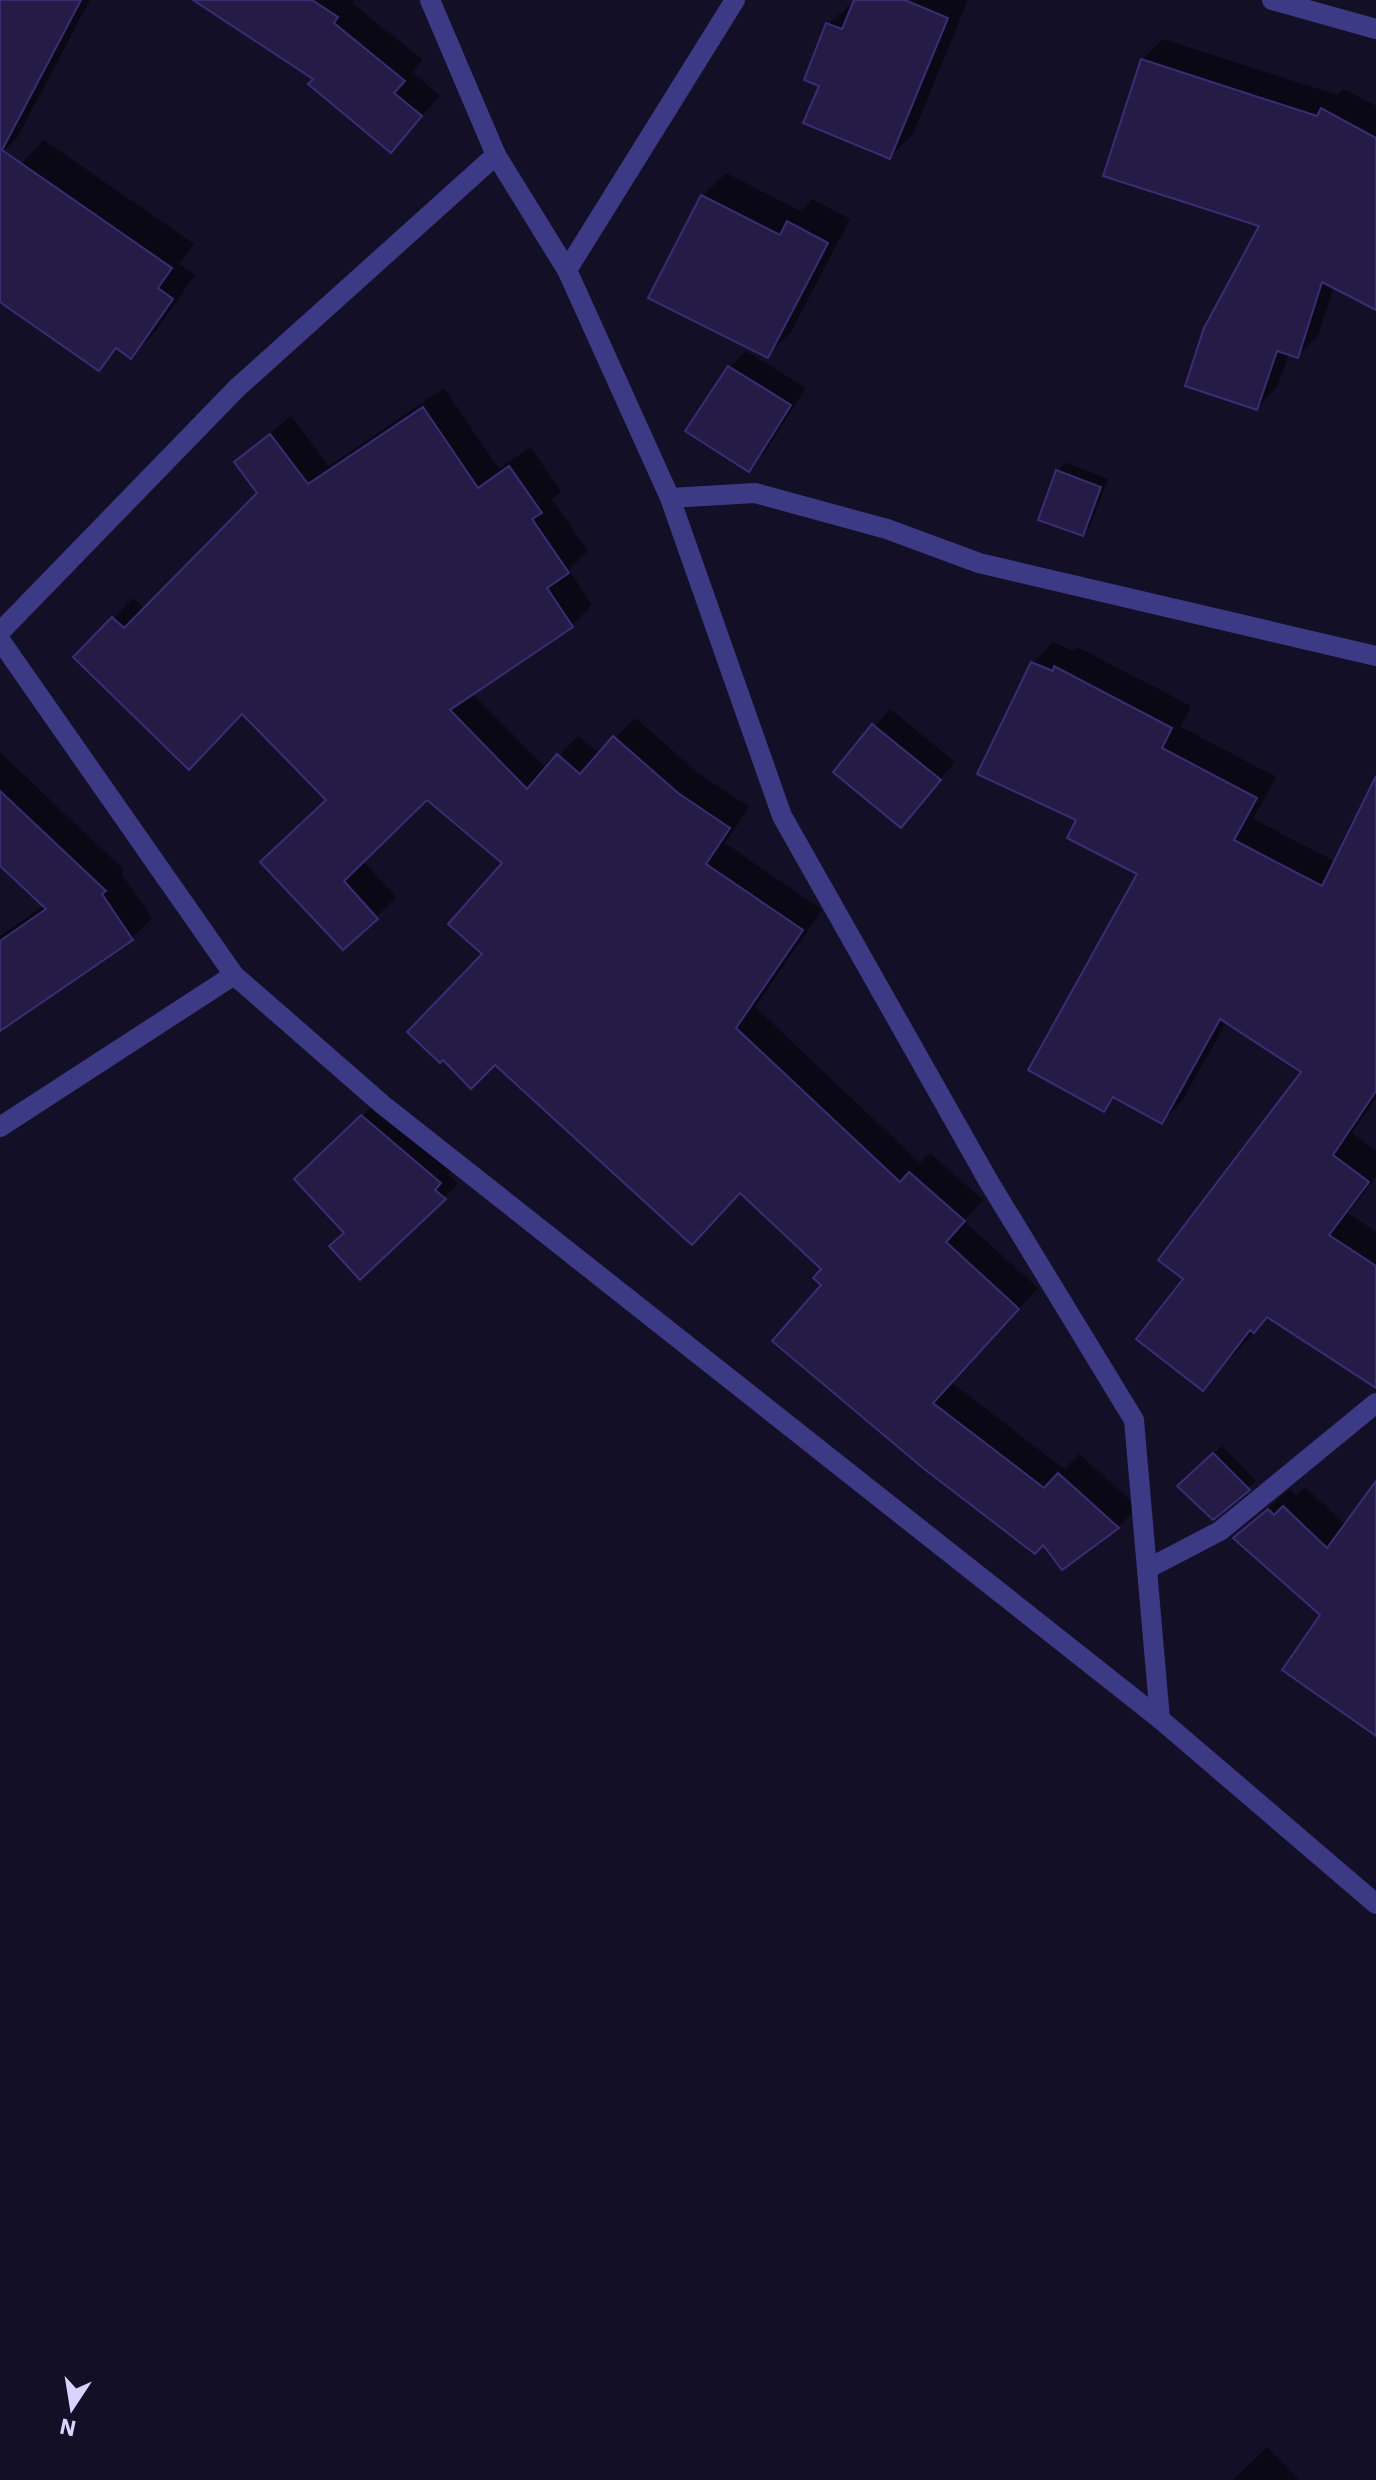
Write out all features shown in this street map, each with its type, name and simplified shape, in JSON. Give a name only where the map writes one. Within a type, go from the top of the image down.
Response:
[{"type":"street","points":[[430,0],[496,155],[567,270],[670,498],[782,816],[989,1182],[1134,1420],[1160,1719]]},
{"type":"street","points":[[567,270],[735,0]]},
{"type":"street","points":[[1272,0],[1376,29]]},
{"type":"street","points":[[0,632],[237,388],[496,155]]},
{"type":"street","points":[[670,498],[755,493],[887,529],[979,563],[1376,656]]},
{"type":"street","points":[[0,640],[234,975],[395,1115],[1160,1719],[1376,1904]]},
{"type":"street","points":[[0,1127],[234,975]]},
{"type":"street","points":[[1147,1569],[1220,1531],[1376,1403]]},
{"type":"building","points":[[0,0],[81,0],[2,150],[172,268],[158,288],[173,299],[131,359],[116,348],[99,371],[0,302]]},
{"type":"building","points":[[193,0],[312,0],[338,17],[334,23],[405,81],[394,93],[422,116],[391,153],[308,84],[313,79]]},
{"type":"building","points":[[854,0],[905,0],[948,18],[890,159],[803,123],[819,86],[804,80],[826,23],[842,29]]},
{"type":"building","points":[[1141,59],[1317,116],[1321,108],[1376,138],[1376,310],[1322,282],[1298,358],[1277,351],[1257,410],[1185,386],[1204,328],[1259,226],[1103,176]]},
{"type":"building","points":[[701,195],[780,235],[787,221],[828,243],[768,358],[648,298]]},
{"type":"building","points":[[728,366],[791,405],[749,472],[685,431]]},
{"type":"building","points":[[423,407],[478,488],[509,466],[542,513],[532,519],[569,573],[547,588],[573,627],[450,710],[527,789],[557,754],[580,774],[613,736],[678,793],[730,828],[706,864],[803,930],[736,1028],[900,1182],[909,1172],[965,1221],[946,1242],[1019,1309],[933,1403],[1044,1488],[1058,1473],[1119,1528],[1062,1570],[1043,1545],[1035,1554],[923,1468],[772,1341],[821,1285],[813,1278],[821,1269],[740,1193],[692,1245],[495,1065],[471,1089],[443,1060],[440,1063],[407,1032],[482,954],[448,924],[502,863],[427,800],[344,881],[378,919],[343,950],[260,862],[326,800],[242,714],[189,770],[73,657],[112,617],[124,628],[257,493],[234,462],[270,434],[308,484]]},
{"type":"building","points":[[1056,470],[1101,487],[1083,536],[1038,520]]},
{"type":"building","points":[[1031,662],[1053,671],[1054,666],[1172,728],[1162,748],[1257,798],[1234,840],[1322,886],[1376,776],[1376,1091],[1333,1155],[1369,1182],[1329,1235],[1376,1266],[1376,1388],[1267,1317],[1254,1333],[1250,1330],[1203,1391],[1136,1339],[1183,1279],[1158,1260],[1301,1072],[1220,1019],[1162,1124],[1113,1097],[1104,1112],[1028,1070],[1137,874],[1067,838],[1076,820],[977,774]]},
{"type":"building","points":[[872,724],[941,780],[901,828],[833,772]]},
{"type":"building","points":[[0,791],[106,891],[102,894],[133,940],[0,1031],[0,941],[46,909],[0,866]]},
{"type":"building","points":[[361,1115],[441,1183],[435,1190],[446,1199],[360,1280],[329,1246],[344,1233],[294,1179]]},
{"type":"building","points":[[1213,1453],[1250,1490],[1213,1520],[1177,1486]]},
{"type":"building","points":[[1376,1481],[1376,1736],[1282,1670],[1320,1615],[1233,1538],[1268,1509],[1274,1515],[1283,1506],[1327,1548]]}]
